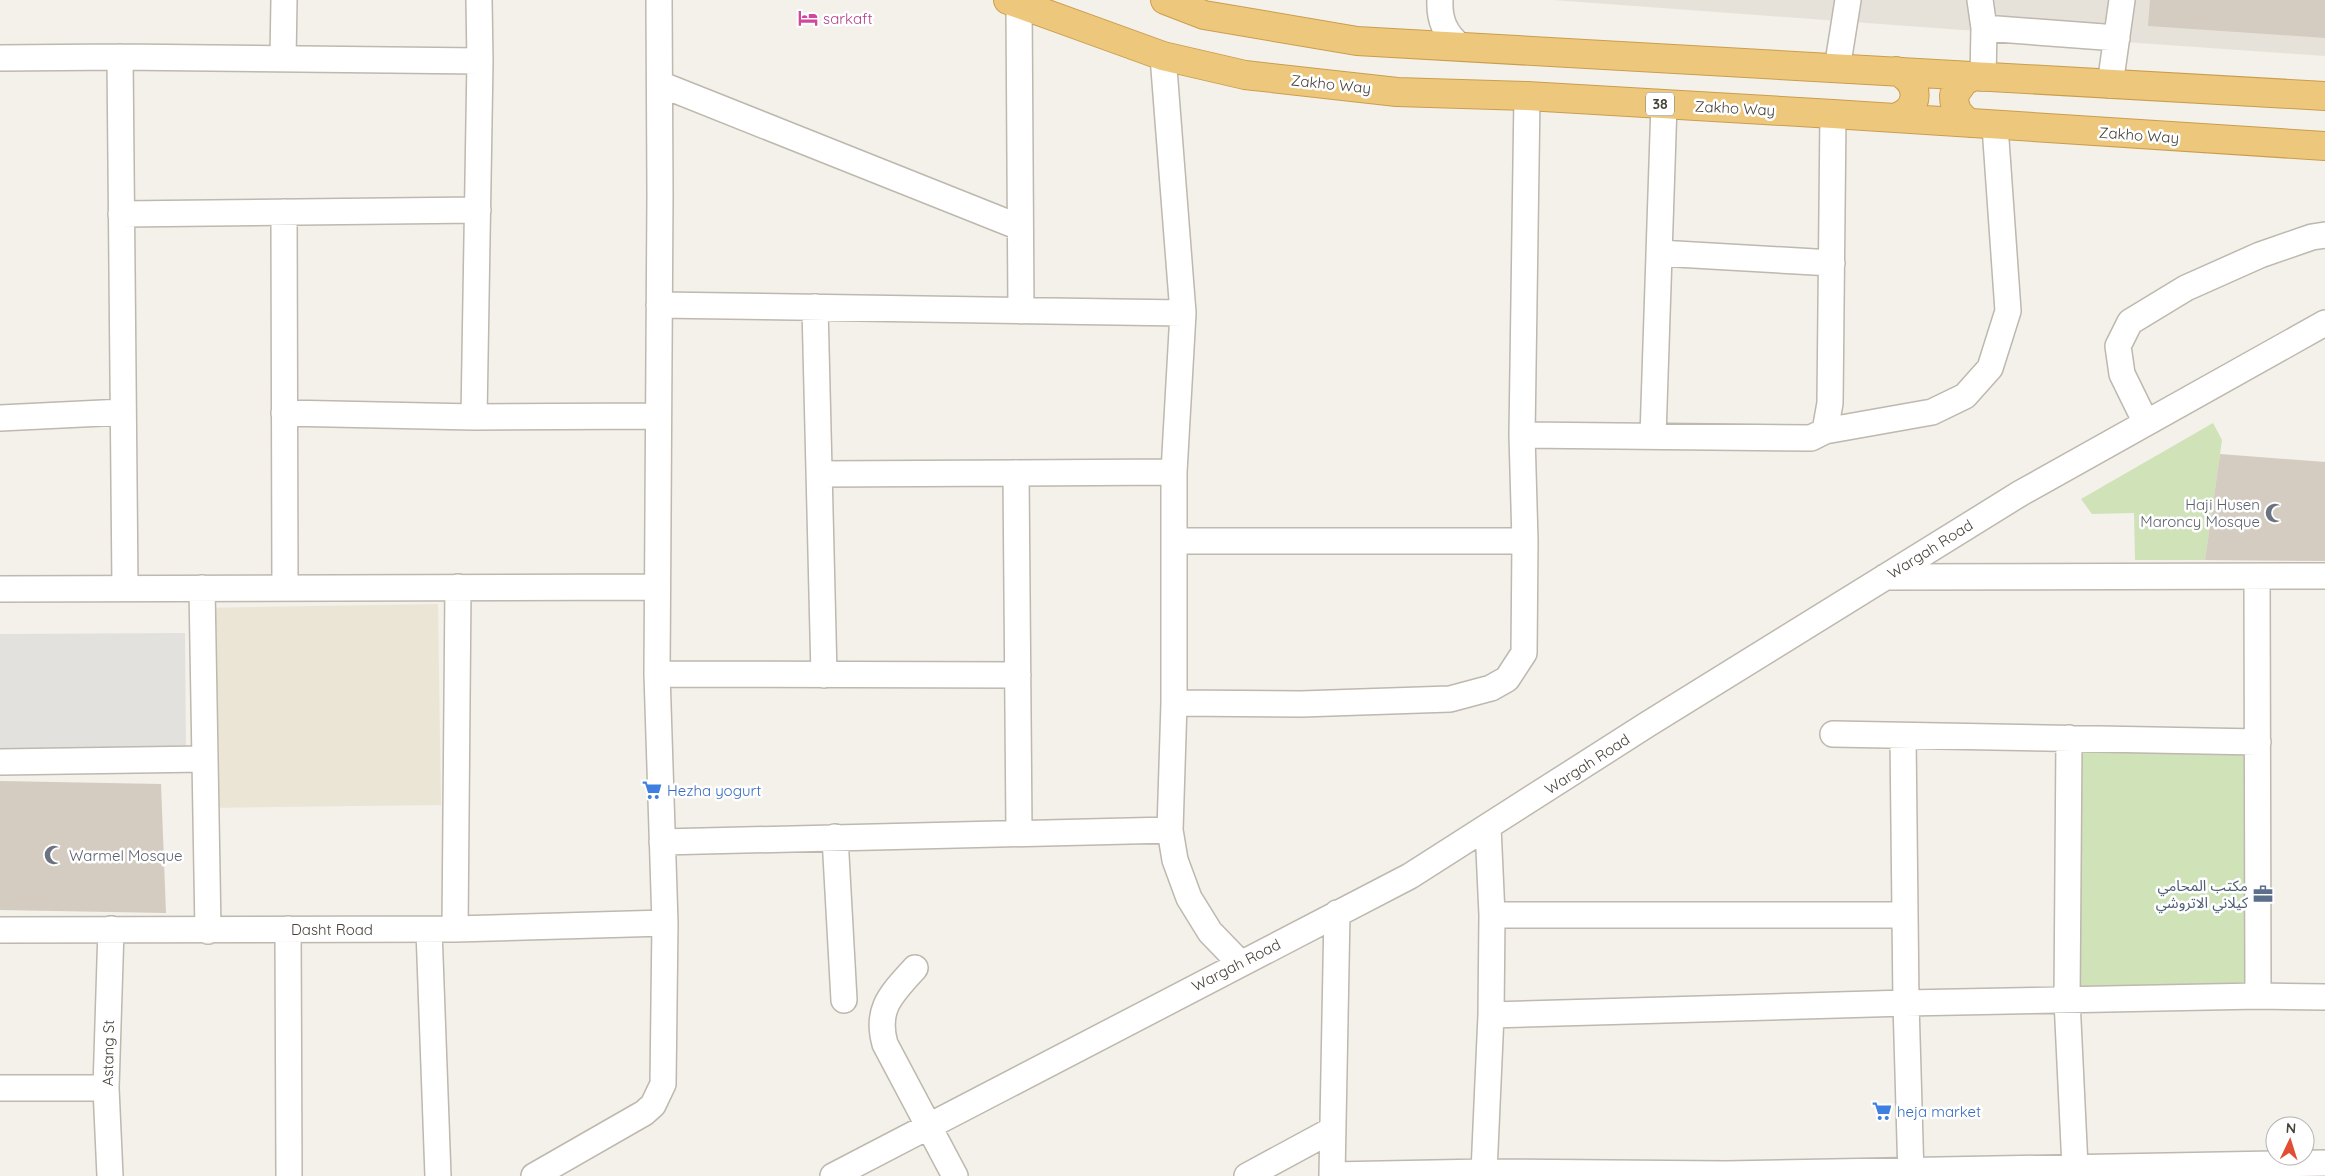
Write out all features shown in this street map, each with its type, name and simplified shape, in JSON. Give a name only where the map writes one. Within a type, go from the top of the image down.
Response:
[{"type":"highway","points":[[1165,0],[1204,15],[1357,41],[2325,96]]},
{"type":"highway","name":"Zakho Way","points":[[1014,3],[1163,56],[1245,75],[1397,92],[1527,96],[2325,146]]},
{"type":"highway","points":[[1894,118],[1903,115],[1910,108],[1914,100],[1911,82],[1904,75],[1896,71]]},
{"type":"highway","points":[[1978,77],[1958,87],[1954,95],[1957,112],[1962,119],[1983,124]]},
{"type":"street","points":[[283,59],[284,0]]},
{"type":"street","points":[[474,418],[480,61],[479,0]]},
{"type":"street","points":[[534,1176],[644,1113],[659,1096],[664,1073],[665,922],[657,674],[659,0]]},
{"type":"street","points":[[1837,69],[1848,0]]},
{"type":"street","points":[[1978,77],[1984,28],[1980,0]]},
{"type":"street","points":[[2110,85],[2122,0]]},
{"type":"street","points":[[1014,3],[1021,311]]},
{"type":"street","points":[[1411,44],[1426,33],[1440,5]]},
{"type":"street","points":[[1440,5],[1441,18],[1448,35],[1461,47]]},
{"type":"street","points":[[1984,28],[2117,38]]},
{"type":"street","points":[[120,56],[125,587]]},
{"type":"street","points":[[0,58],[120,56],[480,61]]},
{"type":"street","points":[[1163,56],[1183,314],[1174,472],[1176,541],[1170,830],[1175,860],[1189,898],[1210,932],[1240,964]]},
{"type":"street","points":[[660,84],[1020,227]]},
{"type":"street","points":[[1174,703],[1301,704],[1450,699],[1491,688],[1507,679],[1524,653],[1525,541],[1522,435],[1527,96]]},
{"type":"street","points":[[1653,436],[1664,104]]},
{"type":"street","points":[[1825,431],[1830,403],[1833,114]]},
{"type":"street","points":[[1522,435],[1811,438],[1825,431],[1932,412],[1965,396],[1990,368],[2008,311],[1983,124]]},
{"type":"street","points":[[121,214],[478,210]]},
{"type":"street","points":[[284,212],[284,587]]},
{"type":"street","points":[[2146,423],[2122,374],[2118,346],[2130,322],[2186,288],[2260,255],[2312,237],[2325,236]]},
{"type":"street","points":[[1659,253],[1832,263]]},
{"type":"street","points":[[659,305],[1183,314]]},
{"type":"street","points":[[815,308],[824,675]]},
{"type":"street","name":"Wargah Road","points":[[833,1176],[1410,876],[1648,724],[2021,493],[2325,323]]},
{"type":"street","points":[[0,418],[123,412]]},
{"type":"street","points":[[284,413],[474,418],[658,416]]},
{"type":"street","points":[[819,474],[1174,472]]},
{"type":"street","points":[[1016,473],[1019,832]]},
{"type":"street","points":[[1176,541],[1525,541]]},
{"type":"street","points":[[1885,577],[2325,576]]},
{"type":"street","points":[[2257,577],[2258,996]]},
{"type":"street","points":[[0,589],[125,587],[657,587]]},
{"type":"street","points":[[455,929],[458,587]]},
{"type":"street","points":[[202,588],[208,931]]},
{"type":"street","points":[[657,674],[1018,675]]},
{"type":"street","points":[[1833,734],[2258,742]]},
{"type":"street","points":[[1903,736],[1906,1003],[1911,1173]]},
{"type":"street","points":[[2069,738],[2067,1000],[2076,1167]]},
{"type":"street","points":[[0,762],[204,759]]},
{"type":"street","points":[[1484,1172],[1491,1015],[1492,915],[1488,827]]},
{"type":"street","points":[[662,842],[1019,832],[1170,830]]},
{"type":"street","points":[[835,837],[844,1000]]},
{"type":"street","points":[[1337,913],[1332,1176],[1484,1172],[1726,1175],[1911,1173],[2076,1167],[2265,1170],[2325,1163]]},
{"type":"street","points":[[1492,915],[1905,915]]},
{"type":"street","name":"Dasht Road","points":[[0,930],[429,930],[665,922]]},
{"type":"street","points":[[288,929],[289,1176]]},
{"type":"street","name":"Astang St","points":[[110,1176],[106,1088],[111,930]]},
{"type":"street","points":[[429,930],[438,1176]]},
{"type":"street","points":[[915,968],[888,999],[881,1021],[882,1033],[885,1044],[955,1176]]},
{"type":"street","points":[[1491,1015],[1906,1003],[2258,996],[2325,997]]},
{"type":"street","points":[[0,1088],[106,1088]]},
{"type":"street","points":[[1247,1176],[1332,1130]]},
{"type":"shaded area","points":[[1553,0],[2325,0],[2325,56],[2139,43]]},
{"type":"shaded area","points":[[438,604],[441,805],[203,808],[200,608]]},
{"type":"shaded area","points":[[185,633],[186,754],[0,755],[0,634]]},
{"type":"green space","points":[[2213,423],[2222,440],[2205,560],[2135,560],[2134,513],[2092,514],[2081,499]]},
{"type":"green space","points":[[2069,738],[2258,742],[2258,996],[2067,1000]]},
{"type":"building","points":[[2150,0],[2325,0],[2325,38],[2148,26]]},
{"type":"building","points":[[2220,454],[2325,462],[2325,561],[2205,560]]},
{"type":"building","points":[[0,781],[161,784],[166,913],[0,910]]},
{"type":"place","name":"sarkaft","points":[[808,18]]},
{"type":"place","name":"Haji Husen Maroncy Mosque","points":[[2275,513]]},
{"type":"place","name":"Hezha yogurt","points":[[652,790]]},
{"type":"place","name":"Warmel Mosque","points":[[54,855]]},
{"type":"place","name":"مكتب المحامي كيلاني الاتروشي","points":[[2263,894]]},
{"type":"place","name":"heja market","points":[[1882,1111]]}]
